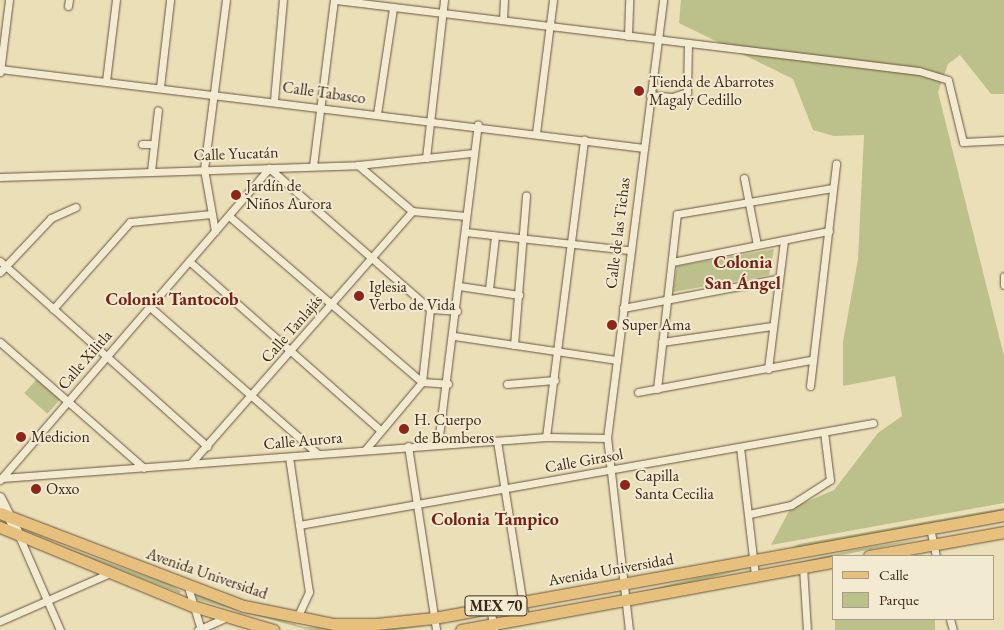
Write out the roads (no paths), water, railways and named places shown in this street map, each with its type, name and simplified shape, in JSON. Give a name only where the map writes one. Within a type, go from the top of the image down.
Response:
[{"type":"main road","points":[[0,498],[4,515],[19,536]]},
{"type":"main road","name":"Avenida Universidad","points":[[4,515],[188,586],[297,618],[376,624],[435,624],[490,607],[626,585],[1004,515]]},
{"type":"main road","name":"Avenida Universidad","points":[[0,527],[192,606],[225,618],[274,630]]},
{"type":"main road","points":[[882,555],[934,551],[1004,532]]},
{"type":"main road","name":"Avenida Universidad","points":[[461,630],[494,627],[525,617],[832,562]]},
{"type":"street","points":[[0,73],[9,0]]},
{"type":"street","points":[[106,81],[116,0]]},
{"type":"street","points":[[160,86],[170,0]]},
{"type":"street","points":[[215,231],[204,169],[216,94],[226,0]]},
{"type":"street","points":[[274,100],[283,0]]},
{"type":"street","points":[[313,166],[335,0],[393,8],[443,11],[628,36],[657,42],[946,77],[963,142],[1004,140]]},
{"type":"street","points":[[426,158],[429,118],[444,0]]},
{"type":"street","points":[[503,19],[504,0]]},
{"type":"street","points":[[536,133],[553,0]]},
{"type":"street","points":[[628,36],[629,0]]},
{"type":"street","name":"Calle de las Tichas","points":[[629,630],[624,599],[626,585],[608,470],[607,438],[618,360],[629,250],[663,0]]},
{"type":"street","points":[[376,114],[393,8]]},
{"type":"street","points":[[650,95],[672,97],[687,92],[688,45]]},
{"type":"street","name":"Calle Tabasco","points":[[0,69],[274,100],[322,109],[478,124],[644,148]]},
{"type":"street","points":[[151,171],[158,110]]},
{"type":"street","points":[[438,444],[454,336],[473,153],[478,124]]},
{"type":"street","points":[[546,437],[559,353],[584,140]]},
{"type":"street","points":[[142,144],[154,144]]},
{"type":"street","name":"Calle Yucatán","points":[[0,177],[358,165],[473,153]]},
{"type":"street","points":[[810,386],[811,360],[829,232],[832,188],[836,164]]},
{"type":"street","points":[[358,165],[412,211],[466,216]]},
{"type":"street","points":[[269,168],[370,259],[430,308],[457,311]]},
{"type":"street","name":"Calle Xilitla","points":[[1,479],[230,216],[269,168]]},
{"type":"street","points":[[744,178],[757,245]]},
{"type":"street","points":[[657,389],[676,214],[832,188]]},
{"type":"street","points":[[514,344],[524,240],[526,195]]},
{"type":"street","points":[[0,272],[3,264],[50,218],[76,207]]},
{"type":"street","name":"Calle Tanlajás","points":[[191,463],[412,211]]},
{"type":"street","points":[[53,309],[130,222],[212,214]]},
{"type":"street","points":[[230,216],[422,382],[448,384]]},
{"type":"street","points":[[465,232],[572,246],[629,250]]},
{"type":"street","points":[[672,262],[829,232]]},
{"type":"street","points":[[489,289],[496,236]]},
{"type":"street","points":[[768,369],[776,279],[784,240]]},
{"type":"street","points":[[189,261],[380,430]]},
{"type":"street","points":[[3,264],[207,446]]},
{"type":"street","points":[[1004,276],[1004,285]]},
{"type":"street","points":[[623,308],[776,279]]},
{"type":"street","points":[[459,286],[519,295]]},
{"type":"street","points":[[150,307],[318,454]]},
{"type":"street","points":[[364,450],[422,382],[430,308]]},
{"type":"street","points":[[662,342],[772,326]]},
{"type":"street","points":[[454,336],[514,344],[559,353],[618,360]]},
{"type":"street","points":[[0,342],[144,468]]},
{"type":"street","points":[[638,392],[811,360]]},
{"type":"street","points":[[507,384],[555,380]]},
{"type":"street","name":"Calle Girasol","points":[[300,525],[873,423]]},
{"type":"street","points":[[749,514],[790,505],[830,480],[824,432]]},
{"type":"street","name":"Calle Aurora","points":[[1,479],[408,446],[546,437],[607,438]]},
{"type":"street","points":[[497,441],[525,617]]},
{"type":"street","points":[[408,446],[435,624]]},
{"type":"street","points":[[740,447],[755,575]]},
{"type":"street","points":[[289,457],[309,592],[297,618]]},
{"type":"street","points":[[930,528],[934,551]]},
{"type":"street","points":[[19,536],[60,630]]},
{"type":"street","points":[[803,567],[807,630]]},
{"type":"street","points":[[0,621],[110,573]]},
{"type":"street","points":[[188,586],[200,630],[225,618]]},
{"type":"street","points":[[490,607],[494,627]]},
{"type":"place","name":"Tienda de Abarrotes Magaly Cedillo","points":[[639,91]]},
{"type":"place","name":"Jardín de Niños Aurora","points":[[236,195]]},
{"type":"place","name":"Iglesia Verbo de Vida","points":[[359,296]]},
{"type":"place","name":"Super Ama","points":[[612,325]]},
{"type":"place","name":"H. Cuerpo de Bomberos","points":[[404,429]]},
{"type":"place","name":"Medicion","points":[[21,437]]},
{"type":"place","name":"Capilla Santa Cecilia","points":[[625,485]]},
{"type":"place","name":"Oxxo","points":[[36,489]]},
{"type":"district","name":"Colonia San Ángel","points":[[743,273]]},
{"type":"district","name":"Colonia Tantocob","points":[[172,299]]},
{"type":"district","name":"Colonia Tampico","points":[[495,519]]}]
